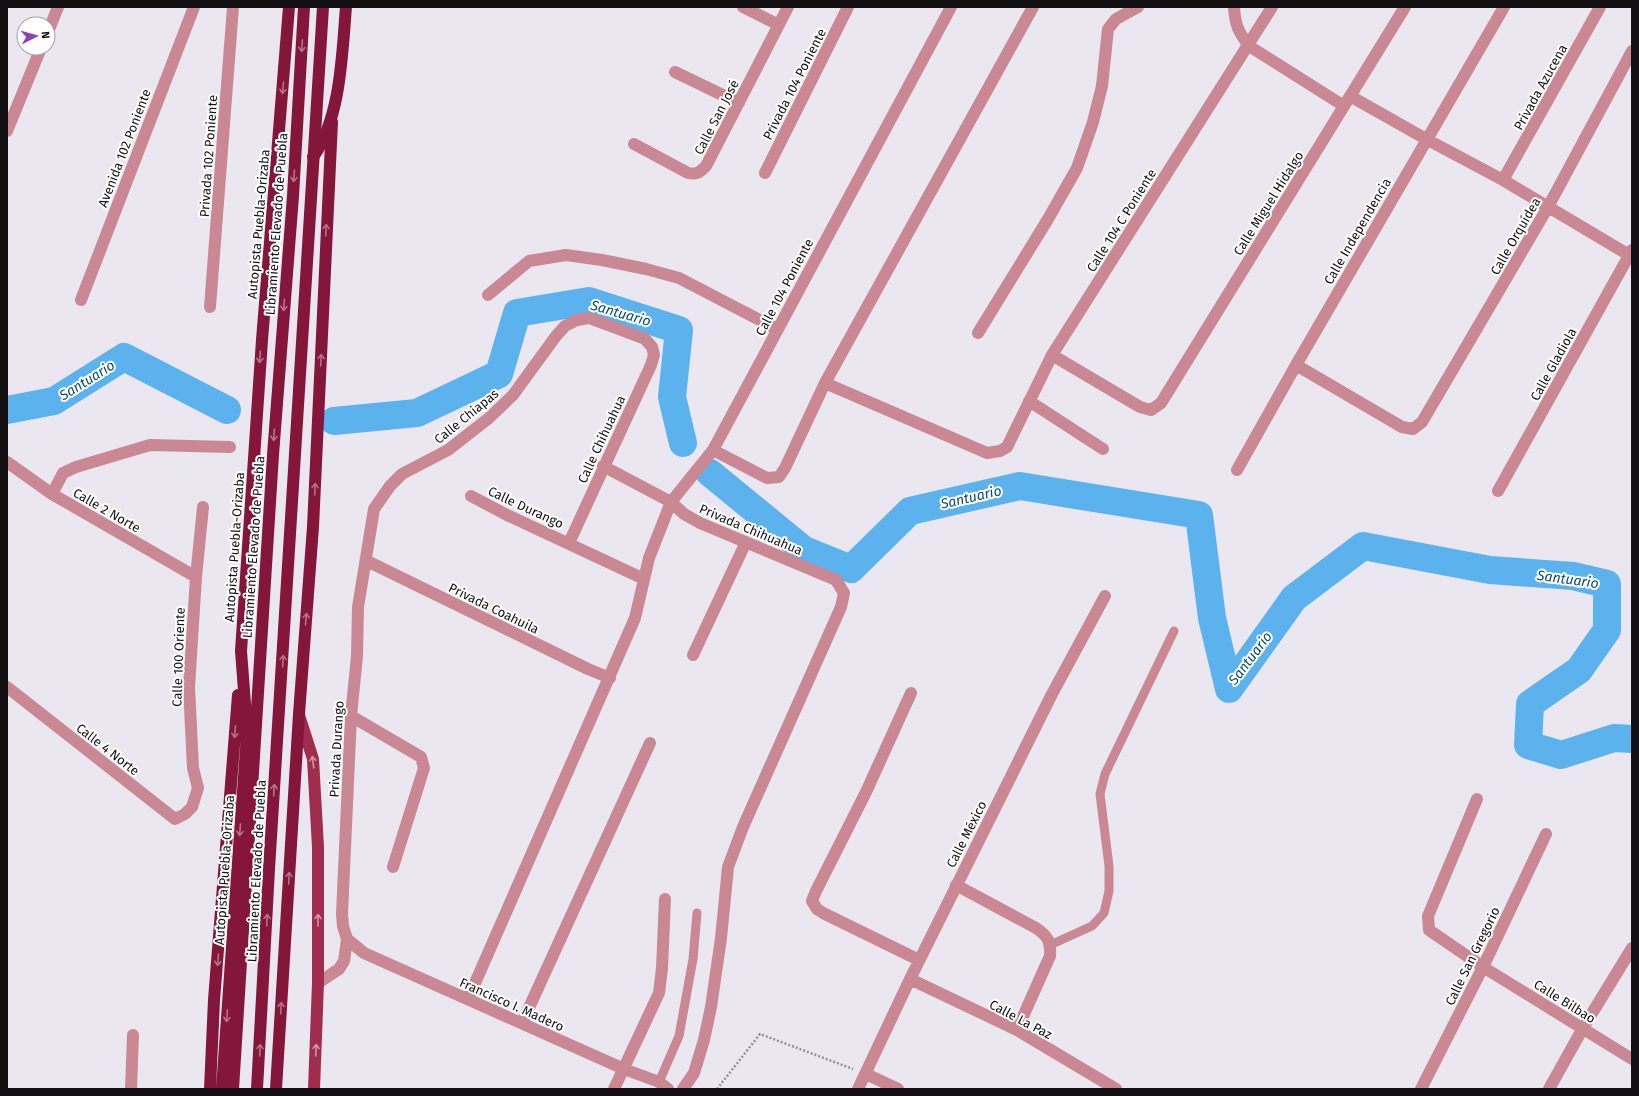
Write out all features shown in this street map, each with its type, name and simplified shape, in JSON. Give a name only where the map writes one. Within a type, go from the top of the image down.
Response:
[{"type":"highway","name":"Autopista Puebla-Orizaba","points":[[222,1089],[246,749],[241,652],[262,340],[289,7]]},
{"type":"highway","name":"Libramiento Elevado de Puebla","points":[[233,1089],[272,463],[292,196],[304,7]]},
{"type":"highway","name":"Libramiento Elevado de Puebla","points":[[257,1089],[312,157],[323,7]]},
{"type":"highway","points":[[276,1089],[299,714],[314,526],[330,136],[340,7]]},
{"type":"highway","points":[[312,157],[321,146],[328,129],[336,100],[346,7]]},
{"type":"highway","points":[[210,1089],[214,1000],[241,652]]},
{"type":"main road","points":[[299,714],[313,758],[318,847],[318,983],[314,1089]]},
{"type":"street","name":"Avenida 102 Poniente","points":[[81,300],[194,7]]},
{"type":"street","name":"Privada 102 Poniente","points":[[210,307],[233,7]]},
{"type":"street","points":[[743,7],[779,25]]},
{"type":"street","name":"Calle San José","points":[[634,144],[688,173],[700,173],[706,166],[788,7]]},
{"type":"street","name":"Privada 104 Poniente","points":[[765,173],[848,7]]},
{"type":"street","name":"Calle 104 Poniente","points":[[468,1000],[635,618],[649,558],[671,502],[713,450],[951,7]]},
{"type":"street","points":[[713,450],[767,478],[778,477],[785,468],[825,384],[1033,7]]},
{"type":"street","points":[[978,333],[1048,219],[1077,168],[1093,122],[1102,86],[1108,29],[1116,20],[1138,7]]},
{"type":"street","points":[[1234,7],[1234,21],[1239,32],[1249,46],[1347,101],[1426,139],[1503,180],[1631,253]]},
{"type":"street","name":"Calle 104 C Poniente","points":[[825,384],[987,453],[1000,451],[1007,447],[1052,355],[1249,46],[1272,7]]},
{"type":"street","name":"Calle Miguel Hidalgo","points":[[1052,355],[1140,407],[1151,410],[1161,403],[1405,7]]},
{"type":"street","name":"Calle Independencia","points":[[1237,470],[1426,139],[1504,7]]},
{"type":"street","name":"Privada Azucena","points":[[1503,180],[1600,7]]},
{"type":"street","name":"Calle Orquídea","points":[[1296,365],[1402,428],[1413,429],[1422,422],[1548,207],[1632,52]]},
{"type":"street","points":[[7,131],[38,56]]},
{"type":"street","points":[[675,72],[739,103]]},
{"type":"street","name":"Calle Gladiola","points":[[1498,491],[1631,253]]},
{"type":"street","points":[[488,295],[529,261],[566,255],[602,260],[646,269],[678,278],[777,329]]},
{"type":"street","name":"Calle Chiapas","points":[[366,561],[374,509],[390,486],[402,474],[448,450],[490,418],[513,395],[565,326],[577,320],[589,318],[645,339],[652,347]]},
{"type":"street","name":"Calle Chihuahua","points":[[569,543],[603,466],[651,365],[654,355],[652,347]]},
{"type":"street","points":[[1029,401],[1103,449]]},
{"type":"street","points":[[52,494],[63,472],[150,445],[230,447]]},
{"type":"street","name":"Calle 2 Norte","points":[[7,462],[52,494],[196,577]]},
{"type":"street","name":"Privada Chihuahua","points":[[603,466],[671,502],[684,514],[700,523],[836,580],[844,593],[841,607],[743,827],[728,867],[721,938],[710,1014],[694,1073],[683,1089]]},
{"type":"street","name":"Calle Durango","points":[[471,496],[507,515],[644,579]]},
{"type":"street","name":"Calle 100 Oriente","points":[[192,807],[198,788],[193,768],[188,687],[203,507]]},
{"type":"street","points":[[692,655],[746,542]]},
{"type":"street","name":"Privada Coahuila","points":[[366,561],[610,678]]},
{"type":"street","name":"Privada Durango","points":[[347,940],[343,926],[342,914],[350,716],[357,656],[358,607],[366,561]]},
{"type":"street","name":"Calle México","points":[[858,1089],[956,885],[1052,694],[1105,596]]},
{"type":"street","name":"Calle 4 Norte","points":[[7,687],[175,819],[185,814],[192,807]]},
{"type":"street","points":[[910,693],[866,792],[812,901],[817,909],[823,913],[920,960]]},
{"type":"street","points":[[350,716],[421,757],[424,768],[393,867]]},
{"type":"street","points":[[522,1023],[650,743]]},
{"type":"street","name":"Calle Bilbao","points":[[1477,799],[1428,916],[1429,930],[1483,967],[1632,1059]]},
{"type":"street","name":"Calle San Gregorio","points":[[1421,1089],[1483,967],[1546,834]]},
{"type":"street","points":[[956,885],[1036,928],[1048,940],[1050,956],[1017,1030]]},
{"type":"street","points":[[614,1089],[659,993],[662,968],[665,898]]},
{"type":"street","points":[[318,983],[339,969],[344,961],[347,940]]},
{"type":"street","name":"Francisco I. Madero","points":[[347,940],[364,953],[664,1086]]},
{"type":"street","points":[[1549,1089],[1583,1028],[1632,948]]},
{"type":"street","name":"Calle La Paz","points":[[910,979],[1017,1030],[1116,1089]]},
{"type":"street","points":[[131,1089],[133,1035]]},
{"type":"street","points":[[866,1074],[898,1089]]},
{"type":"lane","points":[[1048,940],[1092,926],[1104,912],[1109,891],[1109,866],[1100,794],[1106,774],[1174,631]]},
{"type":"lane","points":[[664,1086],[679,1036],[693,959],[697,913]]},
{"type":"path","points":[[717,1089],[760,1034],[866,1074]]},
{"type":"waterway","name":"Santuario","points":[[334,421],[417,413],[499,374],[517,313],[589,301],[679,330],[672,397],[683,443]]},
{"type":"waterway","name":"Santuario","points":[[7,410],[54,401],[124,357],[227,410]]},
{"type":"waterway","name":"Santuario","points":[[710,473],[804,550],[851,569],[910,511],[1020,486],[1199,515],[1212,618],[1229,689],[1294,598],[1363,546],[1490,570],[1573,576],[1607,584],[1607,630],[1579,670],[1530,704],[1528,745],[1561,755],[1614,738],[1632,739]]}]
